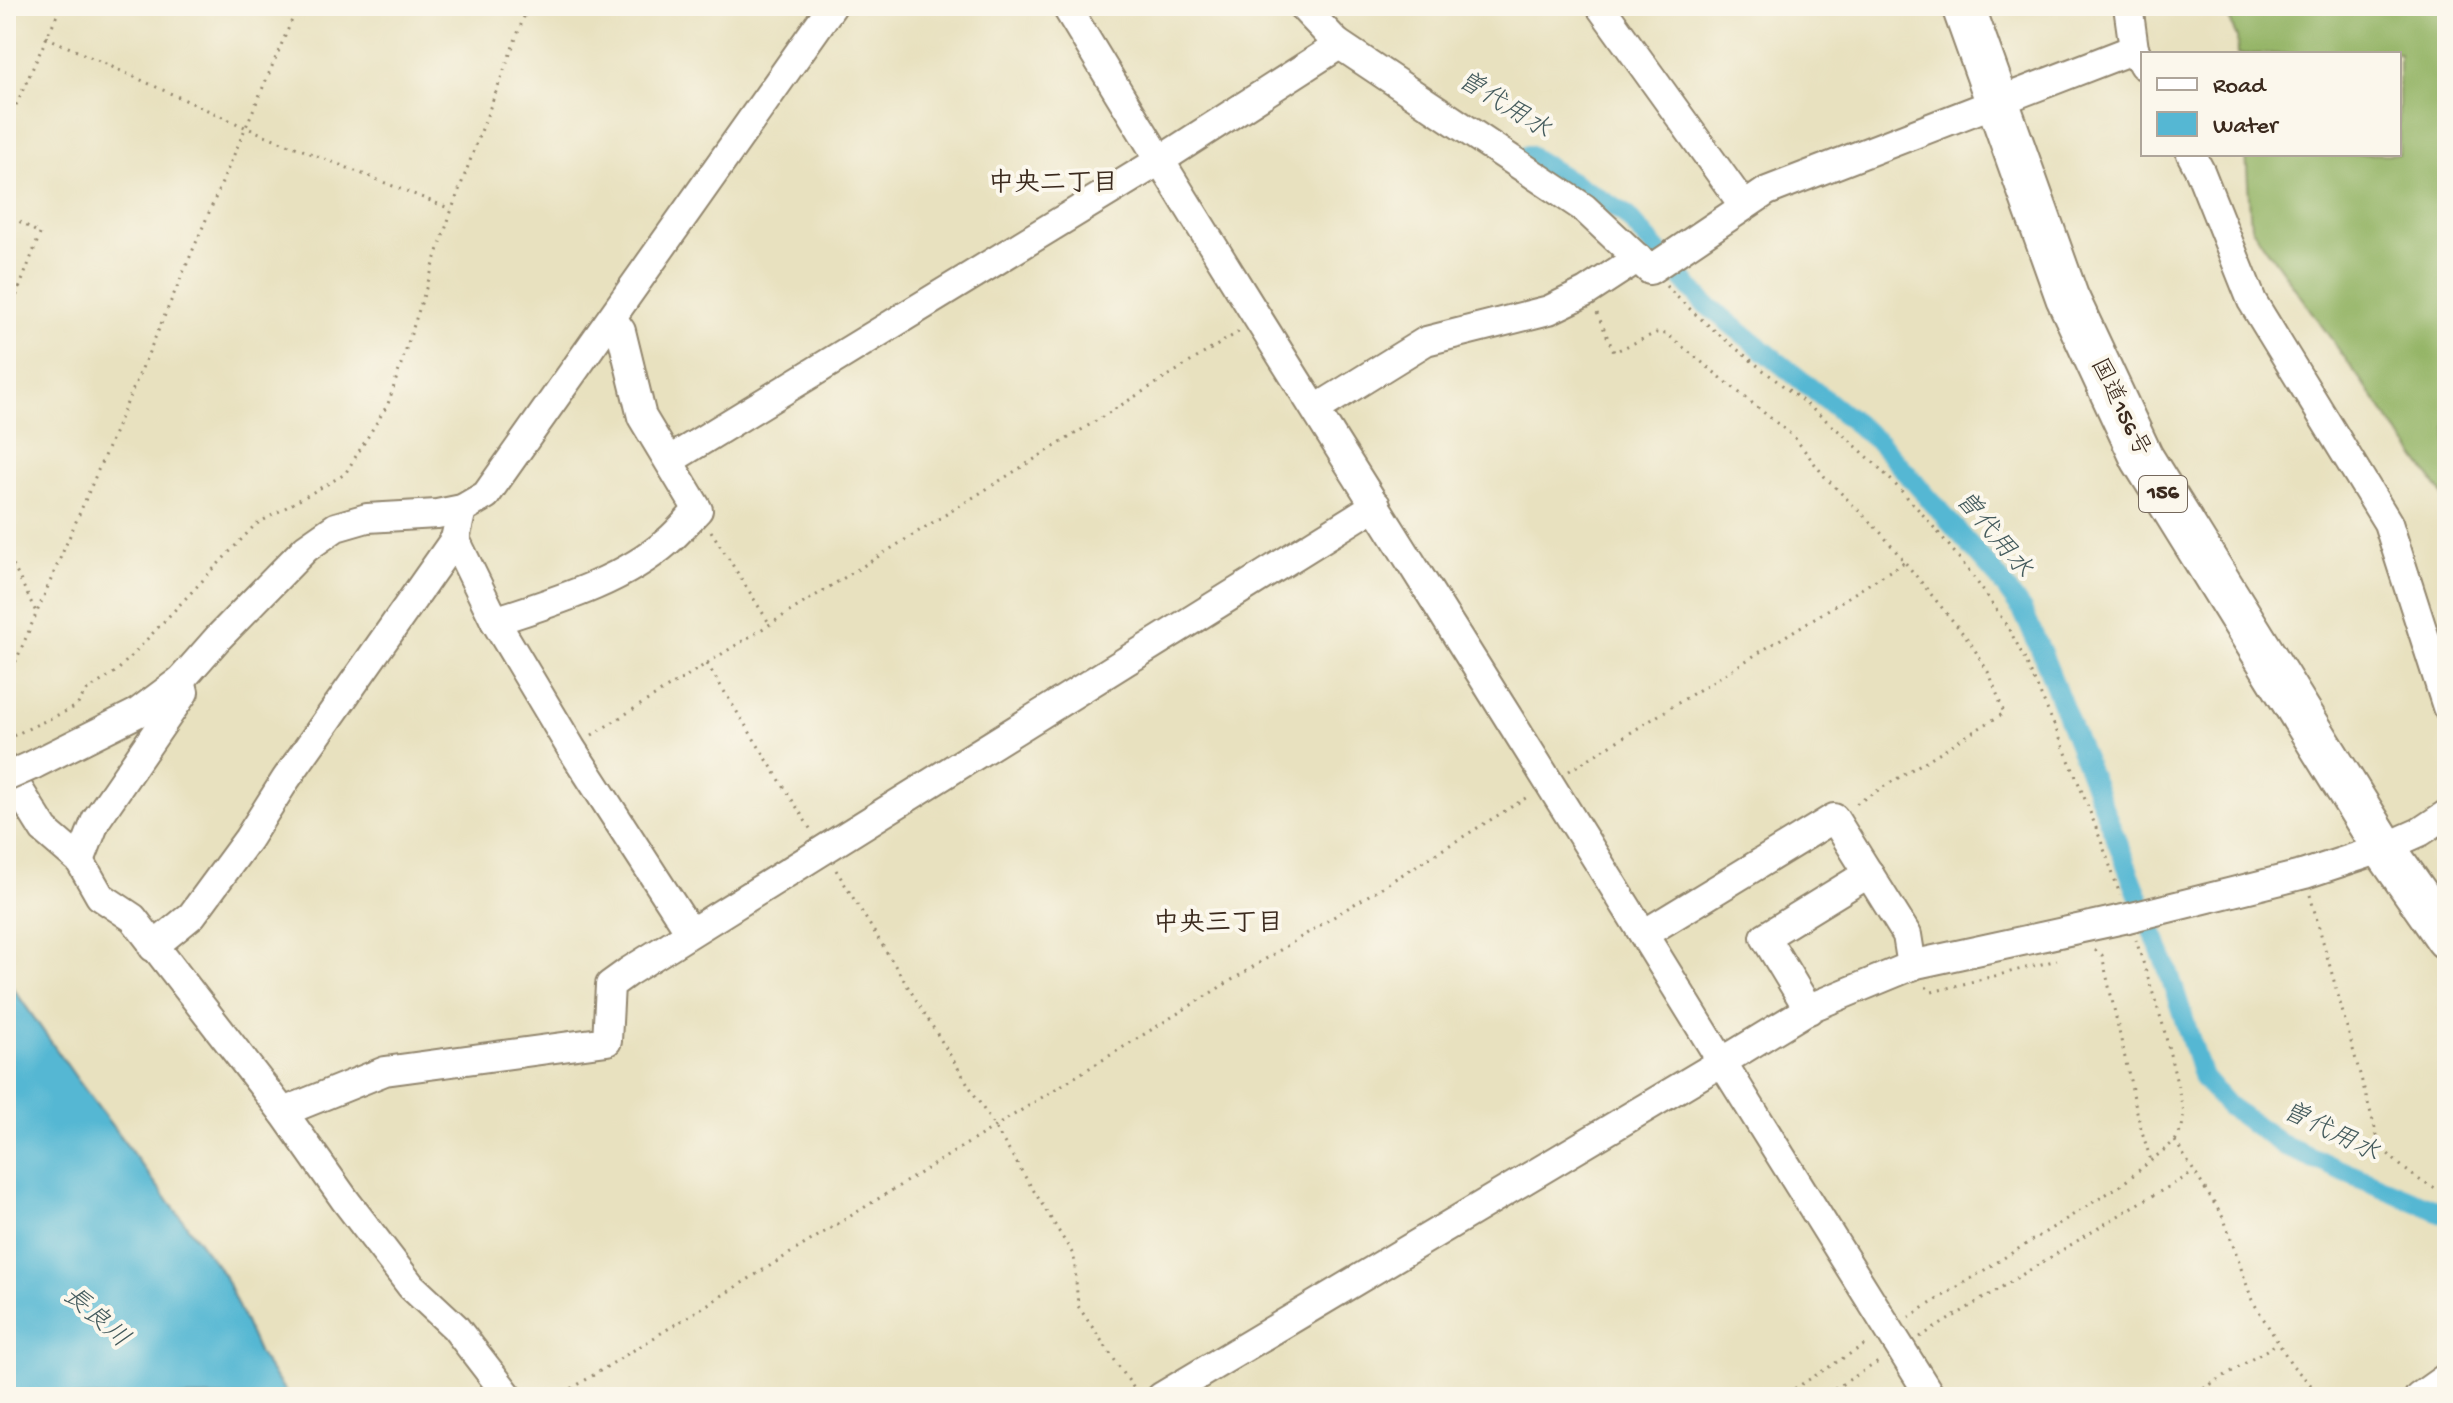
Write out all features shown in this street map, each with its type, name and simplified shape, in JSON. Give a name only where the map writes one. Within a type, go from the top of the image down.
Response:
[{"type":"highway","name":"国道156号","points":[[1963,6],[2067,297],[2142,458],[2384,848],[2447,938]]},
{"type":"street","points":[[6,777],[19,767],[137,713],[181,680],[306,548],[336,527],[367,518],[437,514],[462,509],[486,495],[832,6]]},
{"type":"street","points":[[1066,6],[1159,161],[1551,782],[1931,1397]]},
{"type":"street","points":[[1302,6],[1337,43],[1584,208],[1644,264]]},
{"type":"street","points":[[1600,6],[1744,206]]},
{"type":"street","points":[[1316,409],[1426,341],[1549,310],[1644,264],[1676,253],[1767,191],[1997,101],[2138,57],[2128,6]]},
{"type":"street","points":[[670,460],[1159,161],[1333,49],[1337,43]]},
{"type":"street","points":[[2192,156],[2252,301],[2388,523],[2447,707]]},
{"type":"street","points":[[495,621],[565,597],[633,566],[668,542],[698,510],[642,417],[621,331],[612,318]]},
{"type":"street","points":[[283,1112],[385,1071],[607,1041],[610,985],[690,932],[1376,505]]},
{"type":"street","points":[[153,947],[192,915],[248,839],[286,779],[455,539],[462,509]]},
{"type":"street","points":[[455,539],[495,621],[571,748],[690,932]]},
{"type":"street","points":[[80,861],[96,820],[184,692],[181,680]]},
{"type":"street","points":[[19,767],[44,830],[80,861],[100,896],[133,918],[283,1112],[411,1286],[455,1327],[509,1397]]},
{"type":"street","points":[[1161,1397],[1809,1010],[1914,965],[2129,918],[2305,874],[2384,848],[2420,832],[2447,814]]},
{"type":"street","points":[[1644,934],[1834,818],[1907,935],[1914,965]]},
{"type":"street","points":[[1809,1010],[1765,937],[1869,873]]},
{"type":"street","points":[[2419,1397],[2447,1377]]},
{"type":"path","points":[[6,127],[61,6]]},
{"type":"path","points":[[6,684],[298,6]]},
{"type":"path","points":[[6,739],[77,706],[85,692],[117,671],[255,525],[345,474],[388,404],[452,209],[528,6]]},
{"type":"path","points":[[46,37],[247,128],[452,209]]},
{"type":"path","points":[[6,213],[40,234],[6,323]]},
{"type":"path","points":[[1644,264],[1700,320],[1786,386],[1874,463],[1941,538],[2002,617],[2024,658],[2077,778],[2129,918],[2163,1025],[2184,1113],[2182,1128],[2175,1141],[2121,1185],[1895,1339],[1821,1397]]},
{"type":"path","points":[[1586,292],[1614,352],[1656,333],[1667,334],[1794,437],[1825,477],[1906,561],[1970,642],[1990,675],[2004,713],[1834,818]]},
{"type":"path","points":[[571,748],[1259,319]]},
{"type":"path","points":[[698,510],[771,626]]},
{"type":"path","points":[[6,551],[37,614]]},
{"type":"path","points":[[558,1397],[1906,561]]},
{"type":"path","points":[[707,664],[995,1124],[1074,1256],[1078,1306],[1139,1397]]},
{"type":"path","points":[[2305,874],[2380,1146],[2408,1173],[2447,1194]]},
{"type":"path","points":[[2095,950],[2102,955],[2151,1161]]},
{"type":"path","points":[[1914,965],[1923,984],[1932,992],[2065,957]]},
{"type":"path","points":[[2175,1141],[2224,1219],[2252,1300],[2292,1365],[2322,1397]]},
{"type":"path","points":[[1781,1397],[1895,1339],[2193,1173]]},
{"type":"path","points":[[2190,1397],[2278,1343]]},
{"type":"green space","points":[[2224,6],[2447,6],[2447,514],[2443,495],[2251,227],[2246,156],[2401,156],[2401,52],[2238,52],[2237,38]]},
{"type":"water","name":"長良川","points":[[6,978],[77,1079],[224,1275],[259,1354],[289,1397],[6,1397]]},
{"type":"waterway","name":"曽代用水","points":[[1528,155],[1625,214],[1703,302],[1880,443],[1998,577],[2023,612],[2042,653],[2168,970],[2203,1078],[2228,1106],[2286,1147],[2447,1215]]},
{"type":"district","name":"中央二丁目","points":[[1053,185]]},
{"type":"district","name":"中央三丁目","points":[[1218,925]]}]
